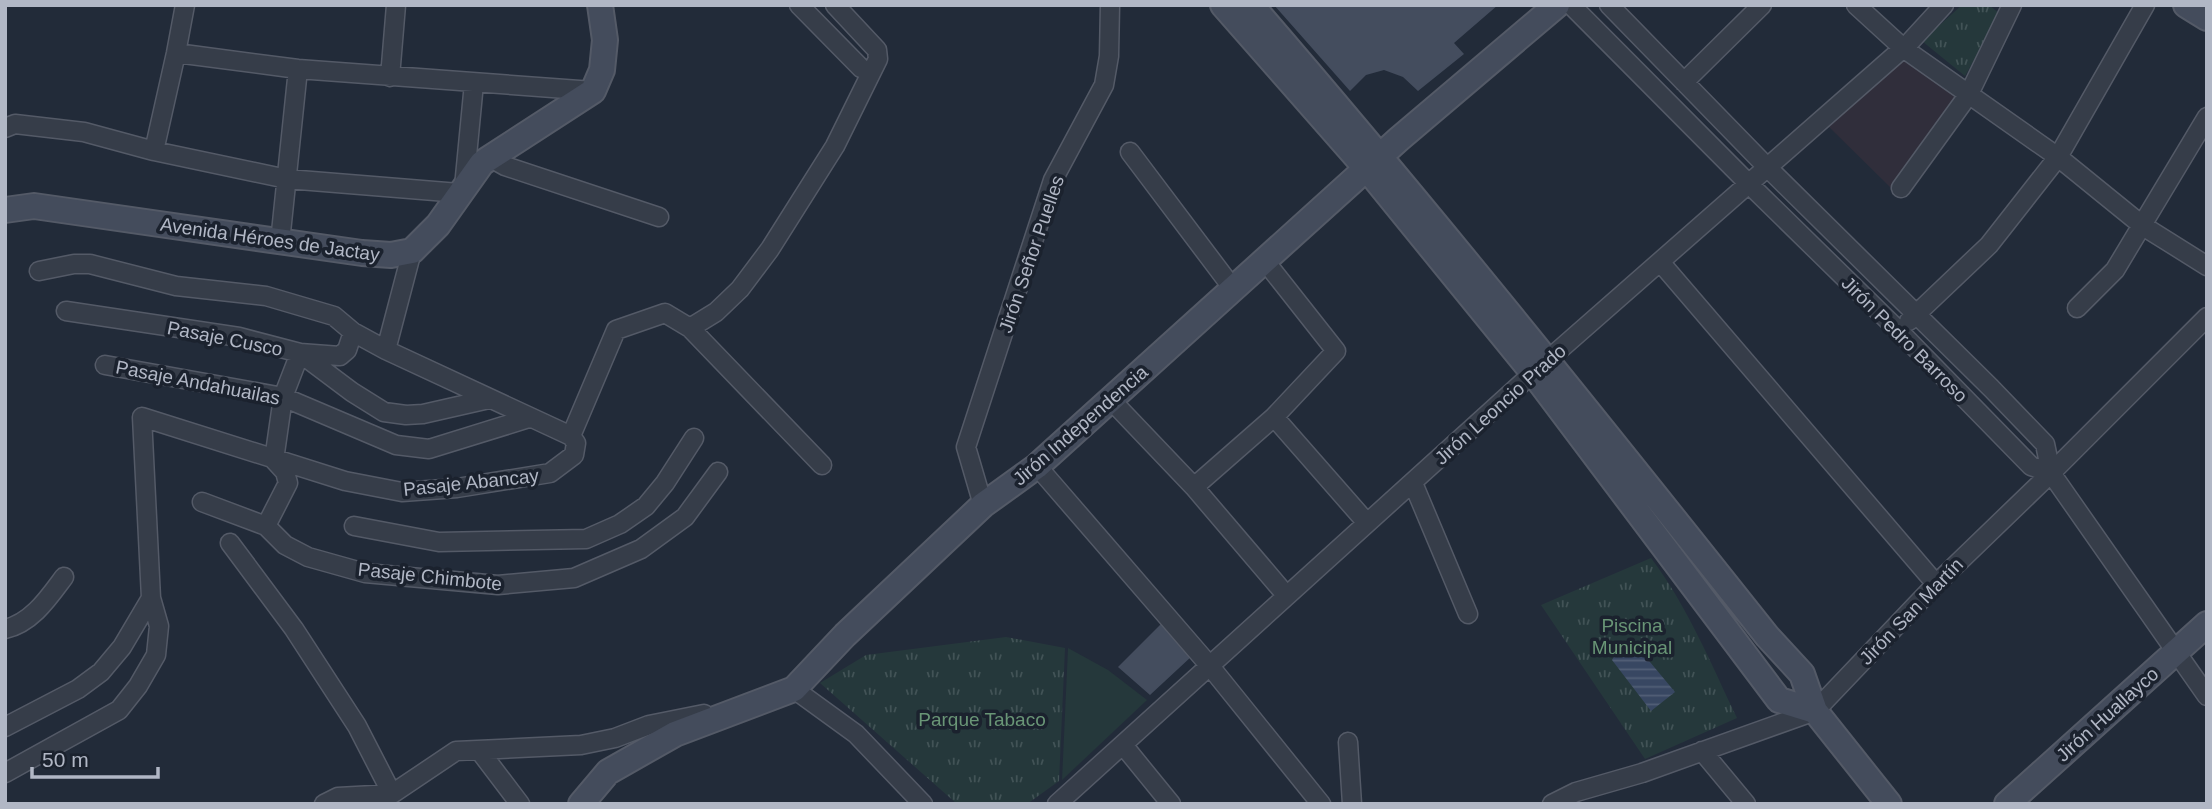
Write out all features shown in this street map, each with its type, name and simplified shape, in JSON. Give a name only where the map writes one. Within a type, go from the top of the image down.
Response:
[{"type":"street","points":[[154,151],[185,5]]},
{"type":"street","points":[[390,77],[396,5]]},
{"type":"street","points":[[386,350],[412,251],[438,225],[477,168],[489,157],[593,91],[602,70],[605,40],[600,5]]},
{"type":"street","points":[[799,5],[861,68],[875,65]]},
{"type":"street","points":[[822,465],[690,328],[716,312],[740,289],[770,249],[835,146],[875,65],[877,50],[835,5]]},
{"type":"street","name":"Jirón Señor Puelles","points":[[983,505],[966,447],[1053,180],[1104,85],[1109,56],[1110,5]]},
{"type":"street","points":[[1223,5],[1374,162]]},
{"type":"street","points":[[1251,5],[1374,162],[1541,367],[1802,674],[1815,711],[1889,804]]},
{"type":"street","name":"Jirón Independencia","points":[[581,804],[608,772],[675,734],[794,689],[845,635],[983,505],[1037,466],[1374,162],[1557,5]]},
{"type":"street","name":"Jirón Pedro Barroso","points":[[1571,5],[2031,466],[2052,473],[2207,696]]},
{"type":"street","points":[[1609,5],[1766,167],[2045,444],[2052,473]]},
{"type":"street","points":[[1684,82],[1762,5]]},
{"type":"street","points":[[1856,5],[1902,48],[2058,158],[2143,226],[2207,266]]},
{"type":"street","name":"Jirón Leoncio Prado","points":[[1056,804],[1541,367],[1902,48],[1944,5]]},
{"type":"street","points":[[1901,188],[1969,94],[2012,5]]},
{"type":"street","points":[[1898,330],[1989,245],[2058,158],[2145,5]]},
{"type":"street","points":[[2186,5],[2207,18]]},
{"type":"street","points":[[176,53],[298,69],[593,91]]},
{"type":"street","points":[[280,242],[298,69]]},
{"type":"street","points":[[461,190],[474,83]]},
{"type":"street","points":[[2077,308],[2115,270],[2207,117]]},
{"type":"street","points":[[5,128],[15,124],[83,132],[154,151],[287,179],[461,190]]},
{"type":"street","points":[[1130,152],[1234,290]]},
{"type":"street","points":[[489,157],[505,166],[659,217]]},
{"type":"street","name":"Avenida Héroes de Jactay","points":[[5,210],[34,206],[280,242],[391,255],[412,251]]},
{"type":"street","points":[[1194,488],[1274,416],[1336,351],[1265,261]]},
{"type":"street","points":[[1661,262],[1936,584]]},
{"type":"street","points":[[39,271],[74,264],[90,264],[176,286],[266,296],[334,316],[353,332],[386,350],[571,436]]},
{"type":"street","name":"Pasaje Cusco","points":[[66,311],[239,337],[300,353],[384,412],[423,414],[489,399]]},
{"type":"street","name":"Pasaje Abancay","points":[[150,598],[142,417],[345,481],[402,492],[457,488],[550,473],[574,455],[576,443],[571,436],[616,330],[665,313],[690,328]]},
{"type":"street","name":"Jirón San Martín","points":[[1552,804],[1576,792],[1642,773],[1815,711],[1936,584],[2052,473],[2207,317]]},
{"type":"street","points":[[266,526],[288,483],[285,472],[274,460],[284,397],[300,353],[340,356],[347,350],[353,332]]},
{"type":"street","name":"Pasaje Andahuailas","points":[[105,365],[284,397],[396,445],[429,449],[529,418]]},
{"type":"street","points":[[1541,367],[1779,700],[1815,711]]},
{"type":"street","points":[[1111,400],[1194,488],[1286,595]]},
{"type":"street","points":[[1274,416],[1367,523]]},
{"type":"street","points":[[354,526],[439,542],[586,539],[620,524],[646,506],[665,483],[694,438]]},
{"type":"street","points":[[1037,466],[1209,665],[1321,804]]},
{"type":"street","name":"Pasaje Chimbote","points":[[202,502],[266,526],[285,545],[308,557],[365,573],[498,585],[574,578],[641,550],[685,517],[718,472]]},
{"type":"street","points":[[1413,483],[1468,614]]},
{"type":"street","points":[[230,543],[308,650],[357,726],[392,794]]},
{"type":"street","points":[[5,629],[16,626],[45,603],[64,577]]},
{"type":"street","points":[[5,727],[78,689],[101,672],[122,648],[150,598]]},
{"type":"street","points":[[5,773],[119,710],[156,655],[159,626],[150,598]]},
{"type":"street","name":"Jirón Huallayco","points":[[2007,804],[2207,624]]},
{"type":"street","points":[[794,689],[856,734],[923,804]]},
{"type":"street","points":[[324,804],[338,797],[392,794],[456,751],[581,745],[615,738],[649,725],[744,706]]},
{"type":"street","points":[[1348,742],[1352,804]]},
{"type":"street","points":[[1123,745],[1171,804]]},
{"type":"street","points":[[479,750],[520,804]]},
{"type":"street","points":[[1702,751],[1746,804]]},
{"type":"shaded area","points":[[1903,57],[1958,97],[1893,190],[1825,123]]},
{"type":"green space","points":[[1962,5],[1989,5],[2000,14],[1965,76],[1922,41]]},
{"type":"green space","name":"Piscina Municipal","points":[[1651,558],[1688,616],[1737,718],[1645,759],[1541,605]]},
{"type":"green space","name":"Parque Tabaco","points":[[1006,637],[1065,648],[1059,781],[1027,804],[957,804],[820,683],[866,655]]},
{"type":"green space","points":[[1068,648],[1108,670],[1147,700],[1062,780]]},
{"type":"water","points":[[1621,644],[1627,644],[1629,647],[1635,644],[1675,692],[1651,711],[1612,660]]},
{"type":"building","points":[[1274,5],[1498,5],[1454,43],[1464,54],[1418,91],[1403,77],[1384,70],[1366,75],[1350,91]]},
{"type":"building","points":[[1162,623],[1192,656],[1150,695],[1118,667]]}]
